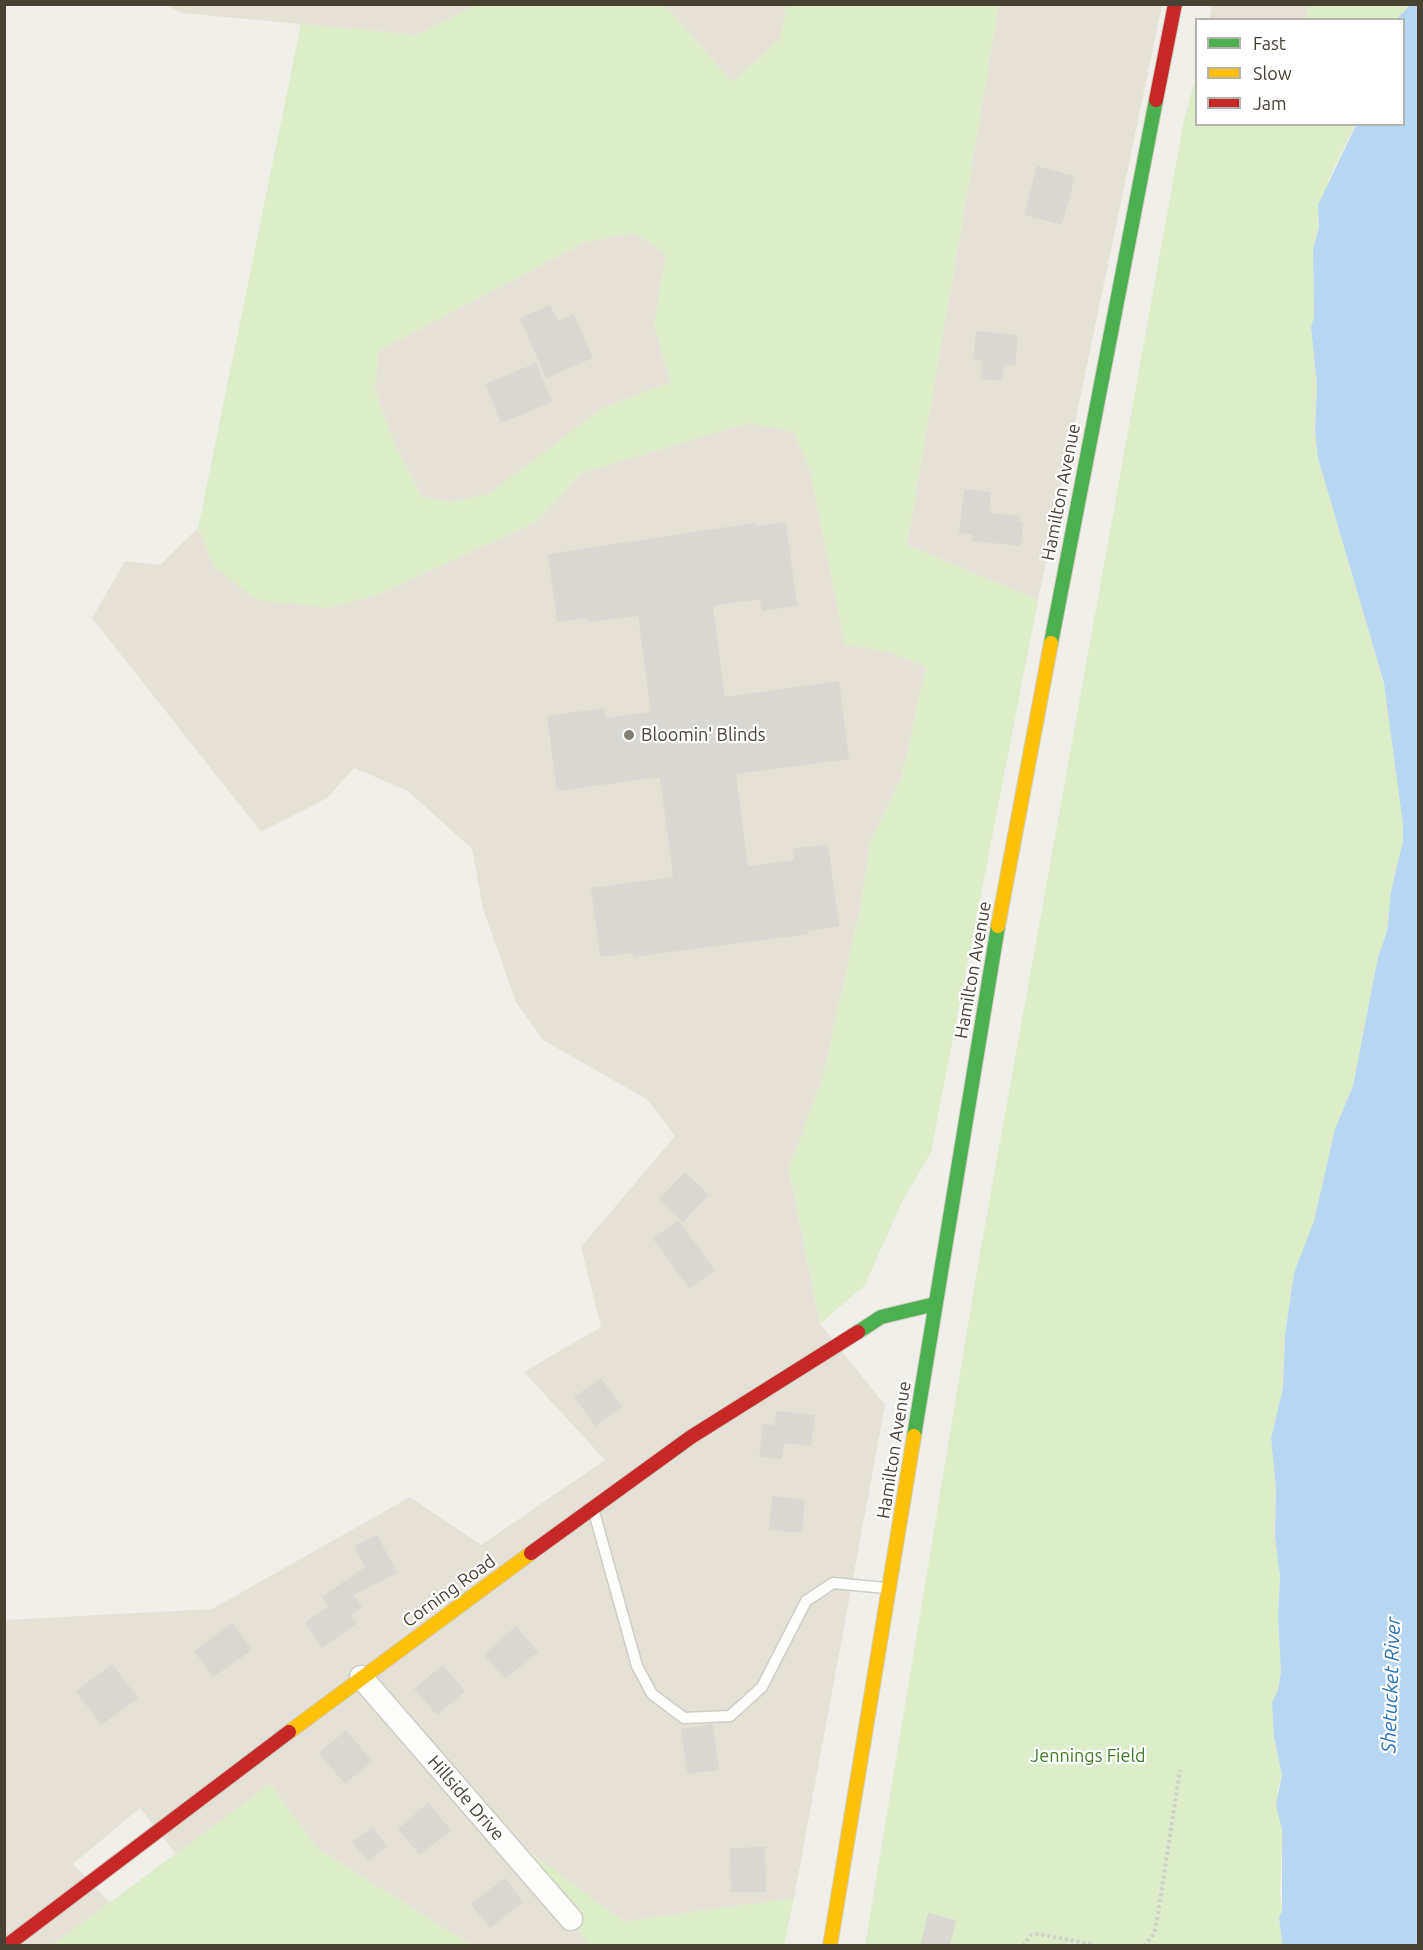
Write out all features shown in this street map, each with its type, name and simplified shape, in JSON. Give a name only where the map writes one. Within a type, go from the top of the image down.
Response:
[{"type":"main road","name":"Hamilton Avenue","points":[[830,1946],[1005,885],[1124,254],[1175,4]]},
{"type":"main road","name":"Corning Road","points":[[6,1946],[361,1677],[691,1437],[881,1317],[935,1304]]},
{"type":"street","name":"Hillside Drive","points":[[361,1677],[571,1919]]},
{"type":"lane","points":[[593,1508],[637,1666],[652,1694],[684,1718],[730,1716],[762,1687],[806,1601],[833,1583],[890,1588]]},
{"type":"path","points":[[1144,1946],[1154,1934],[1157,1920],[1180,1770]]},
{"type":"path","points":[[1023,1946],[1031,1935],[1038,1934],[1093,1945]]},
{"type":"shaded area","points":[[166,5],[478,5],[418,35],[183,13]]},
{"type":"shaded area","points":[[665,5],[787,5],[781,38],[732,82]]},
{"type":"shaded area","points":[[999,5],[1162,5],[1038,600],[907,545]]},
{"type":"shaded area","points":[[1212,5],[1309,5],[1304,18],[1209,18]]},
{"type":"shaded area","points":[[634,233],[666,253],[654,325],[671,382],[602,408],[490,494],[452,502],[422,497],[395,445],[375,391],[378,351],[587,241]]},
{"type":"shaded area","points":[[748,423],[793,431],[810,469],[845,644],[883,650],[926,667],[902,776],[870,843],[861,905],[823,1077],[789,1169],[820,1324],[885,1405],[794,1898],[624,1922],[524,1848],[597,1945],[471,1945],[318,1849],[270,1784],[176,1854],[140,1808],[73,1864],[110,1903],[52,1945],[5,1946],[5,1620],[212,1609],[410,1497],[481,1545],[605,1460],[524,1372],[601,1327],[581,1247],[675,1136],[648,1100],[543,1040],[516,1002],[483,909],[472,849],[408,791],[354,768],[327,798],[261,832],[92,618],[125,561],[160,565],[198,528],[215,568],[328,608],[379,594],[536,522],[582,473]]},
{"type":"green space","points":[[478,4],[665,5],[732,82],[781,38],[787,5],[999,5],[907,545],[1038,600],[931,1152],[902,1202],[865,1285],[820,1324],[789,1169],[823,1076],[861,905],[870,843],[902,776],[926,667],[883,650],[845,645],[810,469],[793,432],[748,423],[582,473],[536,522],[379,594],[328,608],[257,600],[215,568],[198,528],[301,24],[418,35]],"holes":[[[634,233],[666,254],[654,325],[671,382],[602,408],[490,493],[452,502],[422,497],[395,445],[375,391],[378,351],[587,241]]]},
{"type":"green space","points":[[1309,5],[1410,5],[1398,18],[1305,18]]},
{"type":"green space","name":"Jennings Field","points":[[1195,80],[1195,126],[1355,126],[1330,176],[1318,214],[1319,228],[1313,248],[1314,317],[1311,327],[1317,385],[1315,431],[1318,458],[1384,683],[1403,807],[1403,841],[1391,891],[1387,932],[1378,957],[1353,1086],[1335,1129],[1314,1221],[1294,1273],[1285,1335],[1283,1388],[1271,1438],[1276,1487],[1275,1536],[1280,1577],[1278,1616],[1281,1673],[1278,1690],[1272,1702],[1274,1737],[1282,1775],[1278,1789],[1282,1839],[1280,1895],[1282,1911],[1279,1917],[1282,1945],[865,1946],[980,1253],[1184,120]]},
{"type":"green space","points":[[270,1784],[318,1849],[471,1945],[52,1945]]},
{"type":"green space","points":[[522,1846],[624,1922],[794,1898],[784,1945],[590,1945],[508,1849]]},
{"type":"water","name":"Shetucket River","points":[[1410,5],[1418,5],[1418,1945],[1282,1945],[1279,1917],[1282,1911],[1282,1830],[1276,1805],[1282,1775],[1274,1737],[1272,1702],[1278,1690],[1281,1673],[1278,1616],[1280,1577],[1275,1536],[1276,1487],[1271,1438],[1283,1388],[1285,1335],[1294,1273],[1314,1221],[1335,1129],[1353,1086],[1378,957],[1387,932],[1391,891],[1403,841],[1403,824],[1384,683],[1318,458],[1315,431],[1317,385],[1311,327],[1314,317],[1313,248],[1319,228],[1318,205],[1356,126],[1405,126],[1405,18],[1398,18]]},
{"type":"building","points":[[1037,166],[1075,176],[1062,225],[1024,215]]},
{"type":"building","points":[[550,305],[558,321],[574,314],[593,358],[546,378],[520,318]]},
{"type":"building","points":[[976,331],[1018,335],[1015,365],[1004,364],[1002,381],[981,379],[982,361],[973,360]]},
{"type":"building","points":[[536,363],[552,402],[501,423],[485,384]]},
{"type":"building","points":[[964,489],[991,492],[989,513],[1020,516],[1020,522],[1023,522],[1021,546],[972,541],[972,535],[959,533]]},
{"type":"building","points":[[786,522],[797,606],[762,611],[760,599],[713,606],[725,697],[839,681],[849,759],[736,774],[748,866],[794,860],[792,849],[828,844],[839,926],[808,931],[808,934],[633,957],[633,953],[600,957],[591,888],[673,877],[660,777],[557,791],[547,716],[604,708],[606,718],[651,712],[638,616],[588,622],[587,618],[557,622],[548,554],[754,523],[756,526]]},
{"type":"building","points":[[685,1172],[709,1195],[683,1222],[659,1199]]},
{"type":"building","points":[[678,1220],[715,1270],[690,1289],[653,1239]]},
{"type":"building","points":[[601,1378],[622,1407],[595,1426],[574,1397]]},
{"type":"building","points":[[776,1411],[815,1415],[811,1446],[784,1443],[782,1459],[759,1457],[763,1424],[775,1425]]},
{"type":"building","points":[[772,1496],[805,1500],[802,1533],[769,1530]]},
{"type":"building","points":[[377,1535],[397,1573],[353,1595],[362,1607],[351,1615],[357,1623],[322,1648],[305,1623],[328,1606],[322,1597],[365,1567],[354,1546]]},
{"type":"building","points":[[233,1623],[252,1650],[213,1677],[194,1651]]},
{"type":"building","points":[[516,1626],[538,1652],[505,1679],[484,1655]]},
{"type":"building","points":[[112,1664],[138,1698],[101,1725],[76,1691]]},
{"type":"building","points":[[443,1665],[465,1691],[437,1715],[414,1689]]},
{"type":"building","points":[[713,1724],[719,1770],[687,1774],[681,1729]]},
{"type":"building","points":[[346,1730],[372,1761],[345,1784],[319,1753]]},
{"type":"building","points":[[428,1803],[451,1830],[420,1855],[398,1829]]},
{"type":"building","points":[[372,1827],[387,1846],[368,1861],[352,1842]]},
{"type":"building","points":[[765,1847],[766,1892],[731,1892],[730,1848]]},
{"type":"building","points":[[505,1878],[523,1902],[490,1928],[471,1904]]},
{"type":"building","points":[[928,1913],[956,1920],[950,1946],[920,1946]]},
{"type":"traffic: fast","points":[[1051,643],[1156,100]]},
{"type":"traffic: fast","points":[[914,1436],[998,926]]},
{"type":"traffic: fast","points":[[858,1332],[881,1317],[935,1304]]},
{"type":"traffic: slow","points":[[998,926],[1051,643]]},
{"type":"traffic: slow","points":[[830,1946],[914,1436]]},
{"type":"traffic: slow","points":[[289,1732],[531,1553]]},
{"type":"traffic: jam","points":[[1156,100],[1175,4]]},
{"type":"traffic: jam","points":[[531,1553],[691,1437],[858,1332]]},
{"type":"traffic: jam","points":[[6,1946],[289,1732]]},
{"type":"place","name":"Bloomin' Blinds","points":[[629,735]]}]
